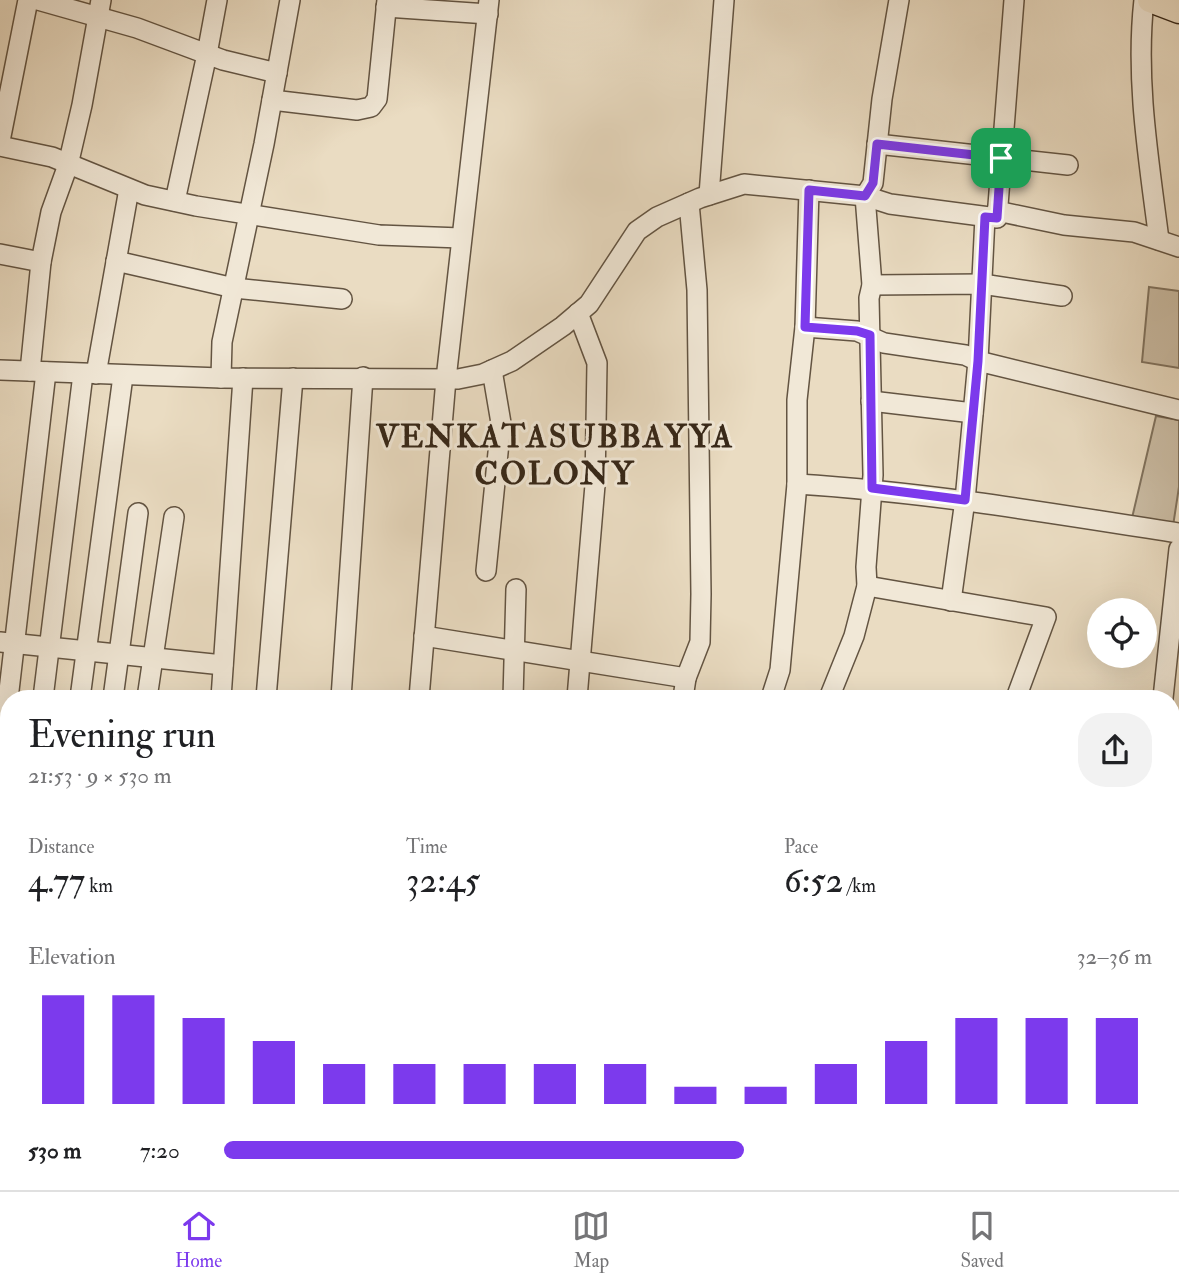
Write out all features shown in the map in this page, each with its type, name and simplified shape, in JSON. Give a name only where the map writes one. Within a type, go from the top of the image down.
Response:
[{"type":"main road","points":[[1150,0],[1179,11]]},
{"type":"street","points":[[28,0],[0,144],[52,157],[129,189],[175,201],[379,235],[461,238]]},
{"type":"street","points":[[38,0],[100,8],[207,54],[277,73]]},
{"type":"street","points":[[175,201],[217,0]]},
{"type":"street","points":[[220,378],[222,342],[290,0]]},
{"type":"street","points":[[709,195],[724,0]]},
{"type":"street","points":[[832,690],[854,636],[867,586],[872,488],[869,298],[872,285],[865,196],[873,183],[900,0]]},
{"type":"street","points":[[951,601],[965,500],[982,284],[1001,158],[1014,0]]},
{"type":"street","points":[[1144,0],[1140,40],[1143,99],[1159,240]]},
{"type":"street","points":[[272,100],[357,110],[371,107],[377,99],[386,4],[488,7],[446,379],[420,690]]},
{"type":"street","points":[[6,690],[8,643],[38,372],[41,262],[51,212],[68,165],[82,105],[100,8]]},
{"type":"street","points":[[877,144],[1068,165]]},
{"type":"street","points":[[0,370],[220,378],[446,379],[483,374],[531,349],[589,304],[637,231],[657,217],[709,195],[744,184],[865,196],[890,205],[991,214],[1134,232],[1179,247]]},
{"type":"street","points":[[44,690],[90,374],[116,261],[129,189]]},
{"type":"street","points":[[774,690],[780,670],[797,484],[797,400],[805,327],[809,190]]},
{"type":"street","points":[[684,690],[686,677],[700,642],[701,594],[697,290],[689,203]]},
{"type":"street","points":[[0,254],[41,262]]},
{"type":"street","points":[[116,261],[234,288],[342,299]]},
{"type":"street","points":[[872,285],[982,284],[1062,296]]},
{"type":"street","points":[[577,690],[595,485],[597,363],[578,313]]},
{"type":"street","points":[[805,327],[857,331],[884,343],[965,355],[978,361],[1179,410]]},
{"type":"street","points":[[486,571],[500,423],[492,370]]},
{"type":"street","points":[[81,690],[123,376]]},
{"type":"street","points":[[342,690],[363,377]]},
{"type":"street","points":[[221,690],[243,378]]},
{"type":"street","points":[[267,690],[293,378]]},
{"type":"street","points":[[871,401],[972,413]]},
{"type":"street","points":[[797,484],[872,488],[965,500],[1179,537],[1164,690]]},
{"type":"street","points":[[114,690],[138,513]]},
{"type":"street","points":[[148,690],[174,517]]},
{"type":"street","points":[[867,586],[1046,617],[1019,690]]},
{"type":"street","points":[[513,690],[516,589]]},
{"type":"street","points":[[424,636],[686,677]]},
{"type":"street","points":[[8,643],[223,665]]},
{"type":"shaded area","points":[[1149,287],[1179,291],[1179,368],[1142,362]]},
{"type":"shaded area","points":[[1156,416],[1179,420],[1179,487],[1173,526],[1132,518]]},
{"type":"district","name":"VENKATASUBBAYYA COLONY","points":[[555,456]]},
{"type":"route","points":[[877,144],[1001,158],[997,218],[985,217],[978,361],[965,500],[872,488],[870,335],[857,331],[805,327],[809,190],[865,196],[873,183],[877,144]]}]
